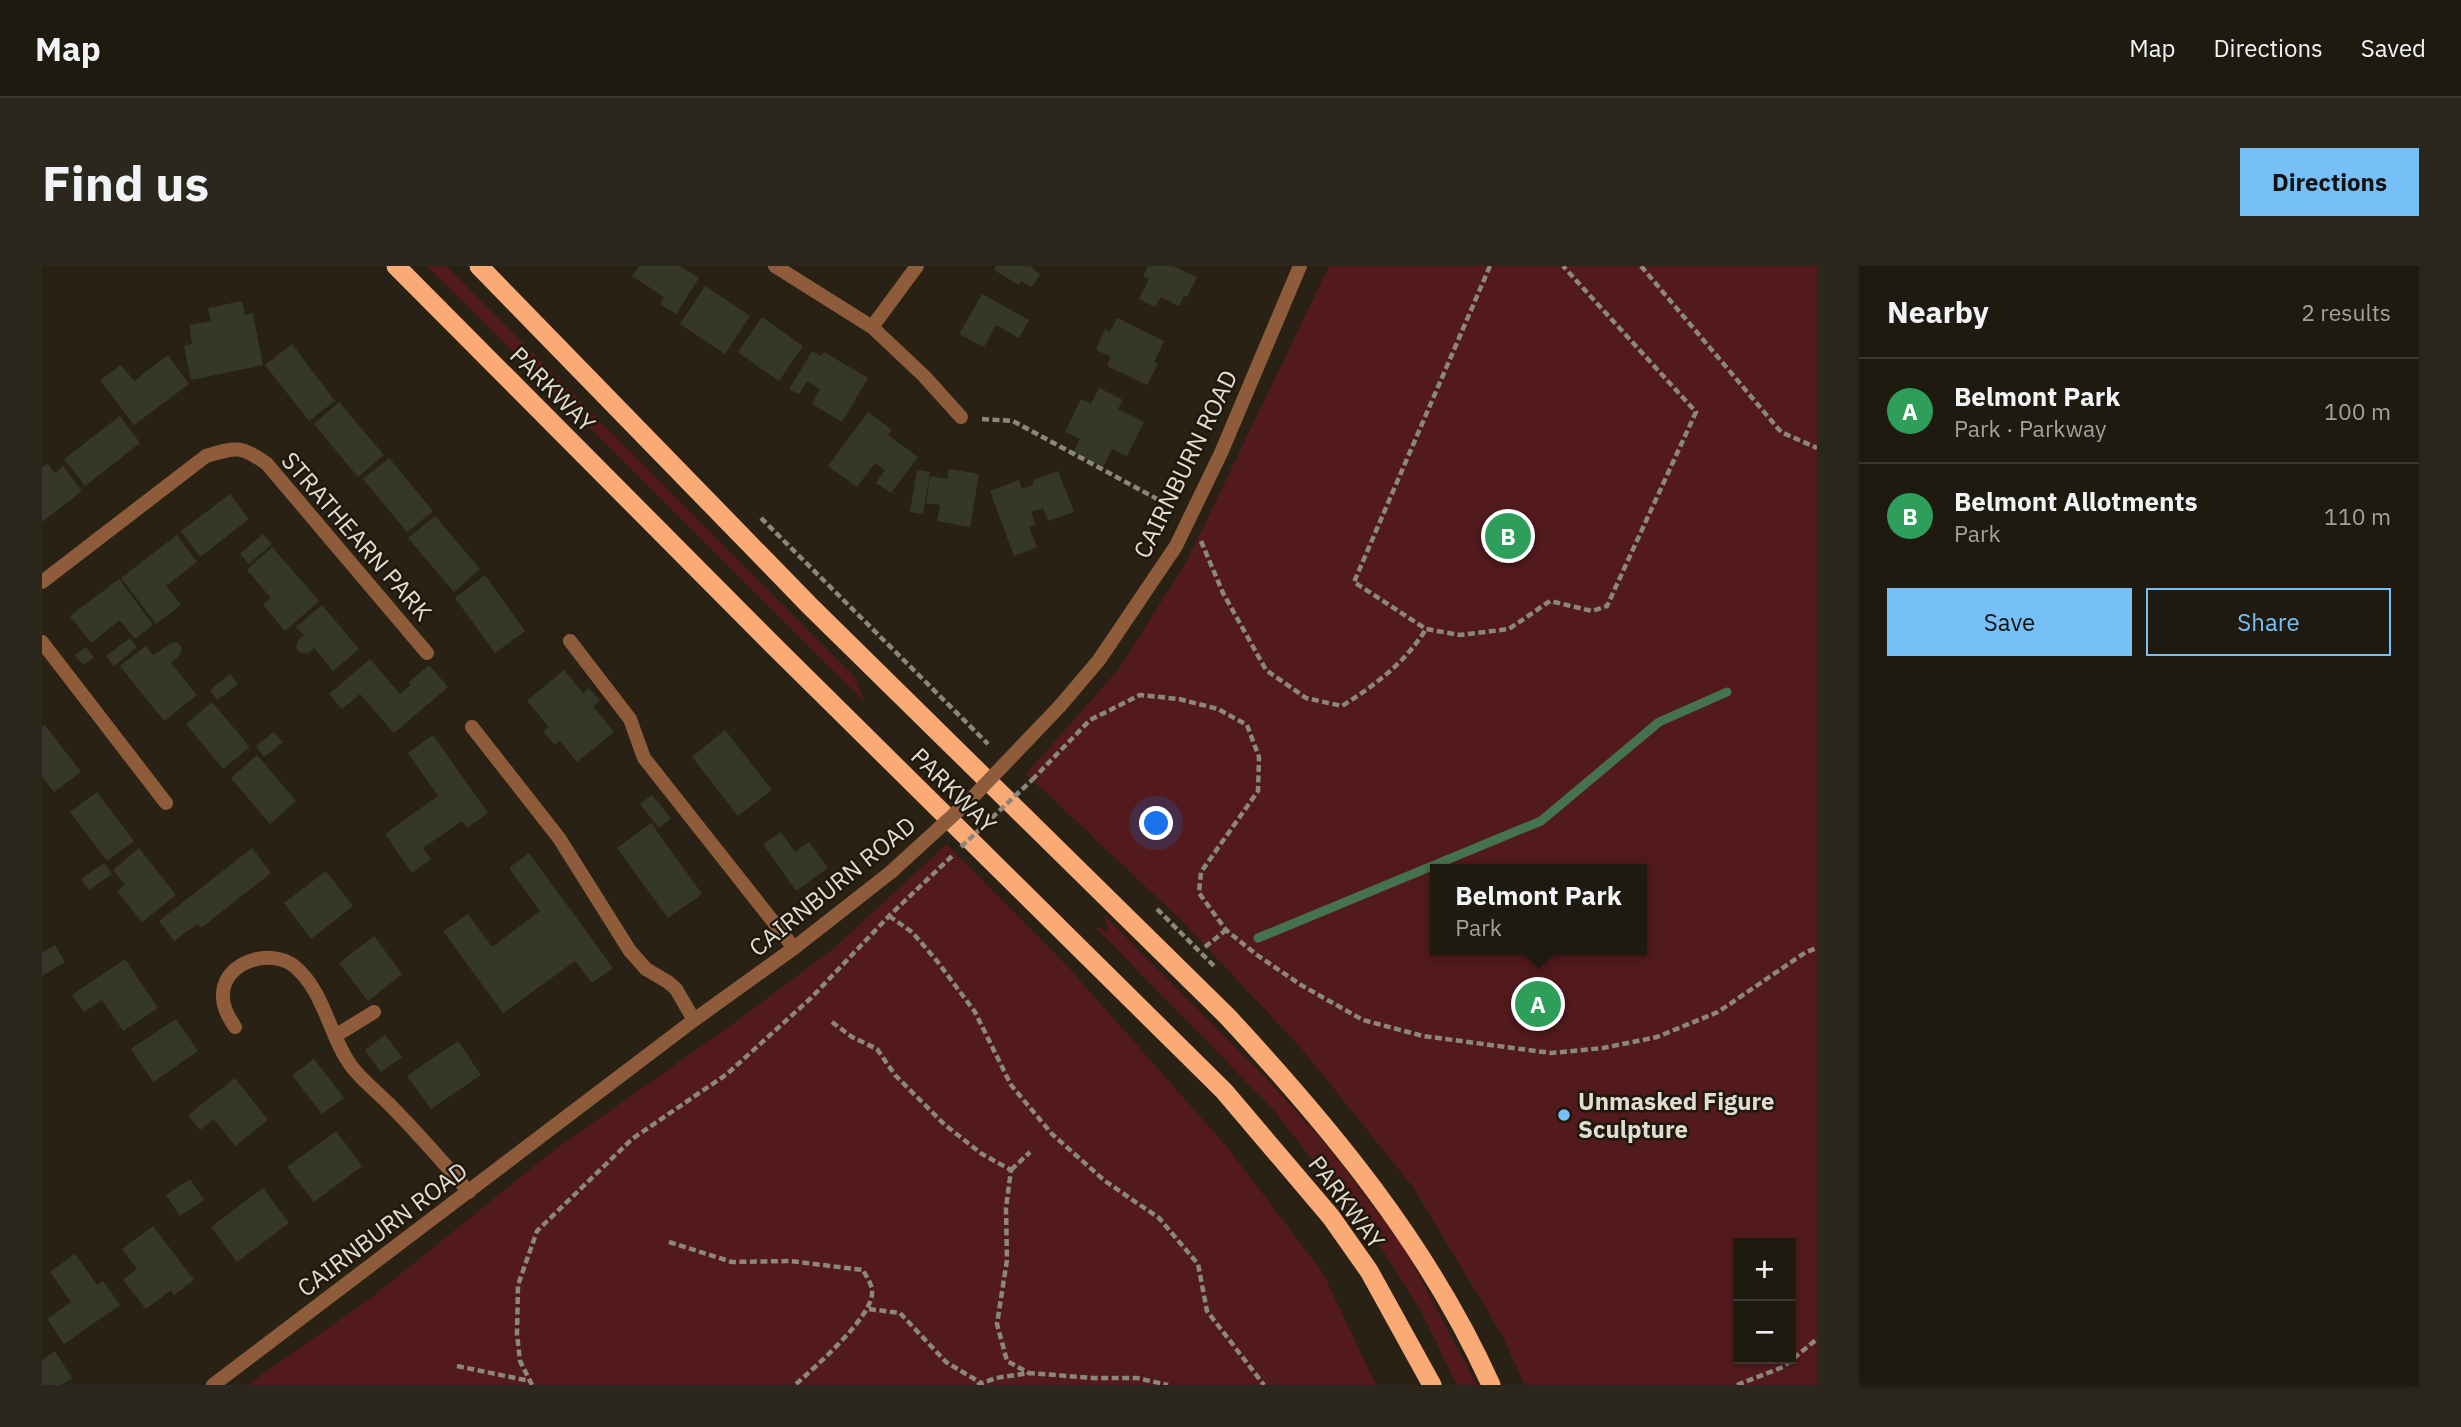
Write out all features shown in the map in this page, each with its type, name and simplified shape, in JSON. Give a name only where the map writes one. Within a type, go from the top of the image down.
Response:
[{"type":"highway","name":"PARKWAY","points":[[396,266],[776,648],[1224,1091],[1339,1227],[1369,1271],[1432,1385]]},
{"type":"highway","name":"PARKWAY","points":[[479,266],[810,606],[1227,1016],[1288,1082],[1358,1166],[1420,1254],[1470,1339],[1491,1385]]},
{"type":"street","points":[[775,266],[872,327],[924,376],[961,418]]},
{"type":"street","points":[[872,327],[917,266]]},
{"type":"street","name":"CAIRNBURN ROAD","points":[[213,1385],[694,1020],[794,948],[891,872],[972,798],[1060,706],[1099,660],[1176,546],[1221,453],[1300,266]]},
{"type":"street","name":"STRATHEARN PARK","points":[[42,582],[206,456],[229,449],[248,450],[267,464],[427,653]]},
{"type":"street","points":[[570,641],[631,719],[644,758],[794,948]]},
{"type":"street","points":[[42,642],[166,803]]},
{"type":"street","points":[[472,727],[559,838],[631,951],[646,969],[676,989],[694,1020]]},
{"type":"street","points":[[235,1027],[224,1008],[224,985],[237,969],[258,958],[271,957],[293,965],[301,973],[327,1016],[345,1056],[358,1074],[389,1103],[469,1192]]},
{"type":"street","points":[[335,1036],[374,1012]]},
{"type":"path","points":[[1490,266],[1354,582],[1426,629],[1460,635],[1509,629],[1550,601],[1592,611],[1607,606],[1696,412],[1563,266]]},
{"type":"path","points":[[1641,266],[1781,432],[1817,448]]},
{"type":"path","points":[[961,418],[1013,421],[1190,516],[1223,593],[1266,670],[1306,698],[1342,706],[1383,680],[1426,629]]},
{"type":"path","points":[[531,1383],[520,1361],[517,1334],[518,1285],[537,1231],[632,1139],[736,1066],[811,998],[888,916],[1032,780],[1090,720],[1140,695],[1179,699],[1218,709],[1247,725],[1259,757],[1258,791],[1201,872],[1199,893],[1226,930],[1257,956],[1363,1020],[1423,1036],[1551,1053],[1603,1048],[1657,1037],[1718,1012],[1806,952],[1817,948]]},
{"type":"path","points":[[888,916],[912,932],[937,961],[975,1012],[1011,1085],[1052,1134],[1104,1181],[1159,1218],[1198,1264],[1207,1311],[1264,1385]]},
{"type":"path","points":[[1205,947],[1226,930]]},
{"type":"path","points":[[832,1022],[852,1037],[877,1049],[895,1075],[945,1125],[982,1154],[1011,1171]]},
{"type":"path","points":[[1029,1373],[1007,1361],[997,1324],[1007,1260],[1006,1208],[1011,1171],[1030,1152]]},
{"type":"path","points":[[669,1242],[732,1262],[790,1261],[863,1270],[872,1290],[869,1309],[832,1351],[795,1385]]},
{"type":"path","points":[[869,1309],[900,1313],[946,1362],[979,1384],[996,1378],[1029,1373],[1137,1378],[1168,1385]]},
{"type":"path","points":[[1737,1385],[1783,1367],[1817,1339]]},
{"type":"path","points":[[457,1366],[501,1373],[531,1383]]},
{"type":"shaded area","points":[[427,266],[446,266],[866,689],[855,680],[865,702]]},
{"type":"shaded area","points":[[1329,266],[1817,266],[1817,1385],[1525,1385],[1501,1333],[1413,1187],[1302,1049],[1180,919],[1026,774],[1118,670],[1187,561]]},
{"type":"shaded area","points":[[947,844],[1069,968],[1227,1147],[1323,1273],[1376,1385],[247,1385],[371,1298],[549,1154],[741,1018],[833,949]]},
{"type":"shaded area","points":[[1104,915],[1266,1078],[1334,1154],[1405,1249],[1477,1385],[1457,1385],[1422,1313],[1382,1249],[1272,1108],[1094,926],[1109,932]]},
{"type":"building","points":[[639,266],[680,266],[699,278],[676,314],[660,304],[664,297],[632,276]]},
{"type":"building","points":[[996,266],[1030,266],[1040,274],[1032,287],[1021,281],[1019,285],[994,270]]},
{"type":"building","points":[[1148,266],[1173,266],[1197,277],[1179,306],[1161,297],[1155,307],[1139,299],[1149,279],[1143,276]]},
{"type":"building","points":[[705,286],[750,316],[725,354],[680,324]]},
{"type":"building","points":[[982,294],[1029,320],[1019,338],[996,325],[984,347],[959,334]]},
{"type":"building","points":[[242,301],[245,315],[253,313],[263,365],[191,380],[184,346],[192,344],[189,325],[211,321],[208,308]]},
{"type":"building","points":[[762,317],[803,346],[779,381],[738,352]]},
{"type":"building","points":[[1117,318],[1164,341],[1154,362],[1158,364],[1147,385],[1107,366],[1111,357],[1096,350],[1105,329],[1110,332]]},
{"type":"building","points":[[292,344],[335,401],[309,421],[265,365]]},
{"type":"building","points":[[812,351],[821,356],[824,352],[868,378],[842,422],[812,404],[820,389],[807,381],[799,394],[789,389]]},
{"type":"building","points":[[168,355],[189,384],[134,425],[100,380],[121,365],[134,381]]},
{"type":"building","points":[[1099,388],[1123,400],[1118,409],[1144,422],[1127,456],[1112,449],[1103,467],[1073,453],[1080,439],[1065,432],[1081,399],[1091,404]]},
{"type":"building","points":[[339,402],[384,455],[358,477],[314,424]]},
{"type":"building","points":[[868,412],[892,430],[888,435],[918,457],[891,493],[876,483],[885,470],[875,463],[857,487],[828,466]]},
{"type":"building","points":[[120,416],[140,443],[85,486],[64,459]]},
{"type":"building","points":[[389,458],[433,511],[407,532],[363,479]]},
{"type":"building","points":[[47,463],[55,473],[63,466],[82,491],[42,522],[42,468]]},
{"type":"building","points":[[949,469],[979,474],[970,527],[937,521],[940,505],[926,503],[930,476],[947,479]]},
{"type":"building","points":[[917,470],[930,472],[923,514],[910,512]]},
{"type":"building","points":[[1058,471],[1074,512],[1048,521],[1043,508],[1031,512],[1036,525],[1029,527],[1037,547],[1014,556],[990,491],[1019,480],[1022,489],[1034,484],[1033,480]]},
{"type":"building","points":[[230,494],[249,519],[200,557],[181,531]]},
{"type":"building","points":[[435,516],[480,569],[454,592],[408,538]]},
{"type":"building","points":[[263,534],[272,544],[249,564],[240,554]]},
{"type":"building","points":[[177,535],[197,562],[166,586],[181,605],[156,624],[121,578]]},
{"type":"building","points":[[272,547],[319,601],[285,631],[263,605],[271,598],[247,570]]},
{"type":"building","points":[[485,575],[525,631],[495,653],[455,598]]},
{"type":"building","points":[[119,579],[153,625],[135,639],[120,620],[91,643],[70,616]]},
{"type":"building","points":[[322,605],[359,649],[333,671],[314,648],[308,653],[301,653],[296,648],[298,640],[304,635],[296,627]]},
{"type":"building","points":[[130,638],[137,647],[114,666],[106,656]]},
{"type":"building","points":[[177,642],[182,648],[180,655],[171,663],[197,695],[164,721],[120,666],[146,646],[153,655]]},
{"type":"building","points":[[86,647],[94,657],[83,665],[75,655]]},
{"type":"building","points":[[370,659],[400,694],[411,685],[409,682],[429,665],[448,687],[394,733],[360,694],[342,709],[329,694]]},
{"type":"building","points":[[564,670],[583,693],[589,688],[600,701],[593,706],[614,732],[577,762],[560,741],[555,745],[543,731],[549,727],[527,701]]},
{"type":"building","points":[[230,674],[238,684],[217,700],[210,690]]},
{"type":"building","points":[[212,702],[250,747],[223,769],[186,724]]},
{"type":"building","points":[[45,725],[81,772],[54,792],[42,777],[42,727]]},
{"type":"building","points":[[725,730],[772,790],[738,816],[692,757]]},
{"type":"building","points":[[274,732],[283,742],[264,757],[256,746]]},
{"type":"building","points":[[433,735],[488,813],[467,828],[462,821],[423,848],[431,859],[412,873],[385,834],[438,796],[408,753]]},
{"type":"building","points":[[257,755],[296,801],[270,824],[231,778]]},
{"type":"building","points":[[97,792],[134,841],[107,861],[70,812]]},
{"type":"building","points":[[652,795],[671,818],[659,828],[640,804]]},
{"type":"building","points":[[651,823],[702,894],[668,918],[617,848]]},
{"type":"building","points":[[781,832],[795,852],[809,842],[828,868],[796,891],[763,844]]},
{"type":"building","points":[[139,848],[176,895],[142,922],[117,891],[125,885],[113,870]]},
{"type":"building","points":[[252,848],[271,873],[201,928],[197,924],[174,941],[159,921]]},
{"type":"building","points":[[529,853],[613,968],[592,983],[575,961],[503,1013],[443,931],[468,914],[492,947],[540,911],[509,868]]},
{"type":"building","points":[[104,863],[112,874],[89,890],[81,879]]},
{"type":"building","points":[[326,871],[353,906],[311,939],[284,903]]},
{"type":"building","points":[[374,936],[402,974],[368,1001],[339,963]]},
{"type":"building","points":[[55,945],[65,962],[42,976],[42,953]]},
{"type":"building","points":[[125,959],[158,1008],[123,1031],[102,1000],[84,1012],[72,995]]},
{"type":"building","points":[[176,1019],[198,1051],[153,1082],[131,1049]]},
{"type":"building","points":[[385,1035],[402,1057],[381,1072],[365,1050]]},
{"type":"building","points":[[458,1041],[481,1075],[431,1109],[407,1076]]},
{"type":"building","points":[[314,1059],[344,1098],[322,1114],[292,1075]]},
{"type":"building","points":[[235,1078],[268,1120],[235,1146],[214,1119],[200,1130],[188,1115]]},
{"type":"building","points":[[336,1131],[362,1166],[314,1202],[287,1167]]},
{"type":"building","points":[[190,1179],[204,1200],[180,1216],[166,1195]]},
{"type":"building","points":[[263,1188],[289,1223],[237,1262],[211,1227]]},
{"type":"building","points":[[153,1226],[194,1280],[174,1295],[171,1290],[146,1309],[123,1280],[137,1269],[122,1249]]},
{"type":"building","points":[[75,1254],[97,1285],[103,1281],[120,1305],[64,1344],[47,1319],[71,1302],[50,1272]]},
{"type":"building","points":[[55,1351],[72,1378],[61,1385],[42,1385],[42,1360]]},
{"type":"waterway","points":[[1437,864],[1541,821],[1659,722],[1727,692]]},
{"type":"waterway","points":[[1258,938],[1430,867]]},
{"type":"place","name":"Belmont Allotments","points":[[1508,536]]},
{"type":"place","name":"Belmont Park","points":[[1538,1004]]},
{"type":"place","name":"Unmasked Figure Sculpture","points":[[1564,1115]]}]
